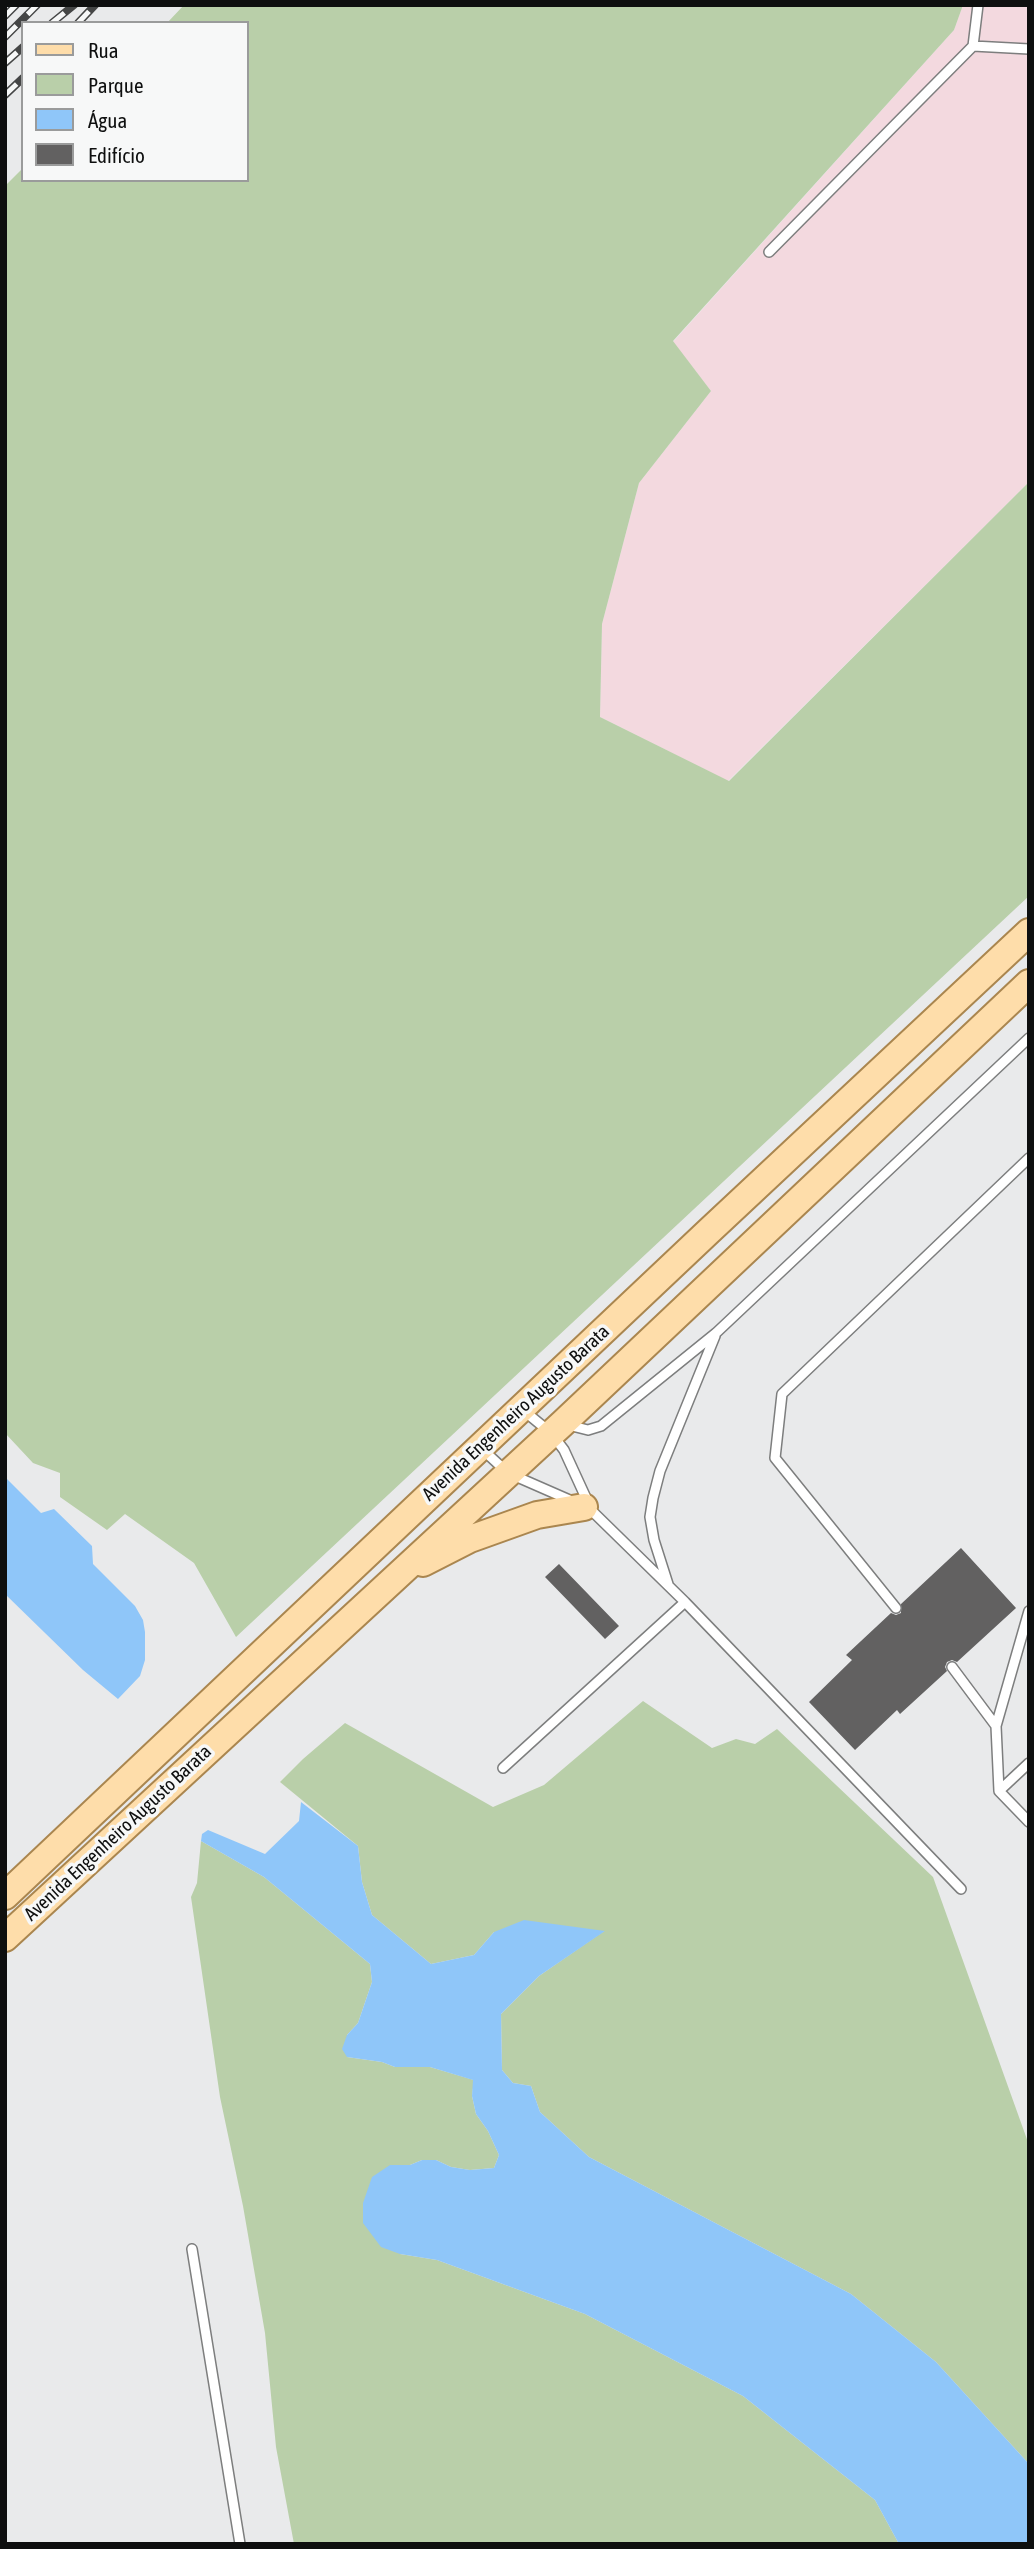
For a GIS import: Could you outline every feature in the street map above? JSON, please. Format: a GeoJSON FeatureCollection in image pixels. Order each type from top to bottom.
{"type":"FeatureCollection","features":[{"type":"Feature","properties":{"kind":"main road","name":"Avenida Engenheiro Augusto Barata"},"geometry":{"type":"LineString","coordinates":[[5,1896],[1029,932]]}},
{"type":"Feature","properties":{"kind":"main road","name":"Avenida Engenheiro Augusto Barata"},"geometry":{"type":"LineString","coordinates":[[5,1938],[508,1474],[1029,983]]}},
{"type":"Feature","properties":{"kind":"main road"},"geometry":{"type":"LineString","coordinates":[[391,1581],[470,1539],[537,1515],[588,1509]]}},
{"type":"Feature","properties":{"kind":"lane"},"geometry":{"type":"LineString","coordinates":[[769,252],[973,46],[978,5]]}},
{"type":"Feature","properties":{"kind":"lane"},"geometry":{"type":"LineString","coordinates":[[973,46],[1029,49]]}},
{"type":"Feature","properties":{"kind":"lane"},"geometry":{"type":"LineString","coordinates":[[521,1409],[557,1428],[588,1430],[601,1426],[716,1333],[1029,1038]]}},
{"type":"Feature","properties":{"kind":"lane"},"geometry":{"type":"LineString","coordinates":[[897,1608],[775,1458],[782,1394],[1029,1158]]}},
{"type":"Feature","properties":{"kind":"lane"},"geometry":{"type":"LineString","coordinates":[[669,1586],[654,1540],[650,1517],[660,1471],[716,1333]]}},
{"type":"Feature","properties":{"kind":"lane"},"geometry":{"type":"LineString","coordinates":[[557,1428],[588,1509]]}},
{"type":"Feature","properties":{"kind":"lane"},"geometry":{"type":"LineString","coordinates":[[480,1447],[508,1474],[588,1509],[685,1602],[961,1889]]}},
{"type":"Feature","properties":{"kind":"lane"},"geometry":{"type":"LineString","coordinates":[[503,1768],[685,1602]]}},
{"type":"Feature","properties":{"kind":"lane"},"geometry":{"type":"LineString","coordinates":[[1029,1611],[996,1726],[999,1791],[1029,1822]]}},
{"type":"Feature","properties":{"kind":"lane"},"geometry":{"type":"LineString","coordinates":[[952,1667],[996,1726]]}},
{"type":"Feature","properties":{"kind":"lane"},"geometry":{"type":"LineString","coordinates":[[999,1791],[1029,1763]]}},
{"type":"Feature","properties":{"kind":"lane"},"geometry":{"type":"LineString","coordinates":[[192,2249],[240,2544]]}},
{"type":"Feature","properties":{"kind":"shaded area"},"geometry":{"type":"Polygon","coordinates":[[[963,5],[1029,5],[1029,482],[728,781],[600,717],[602,624],[639,483],[711,391],[673,342],[954,30],[963,5]]]}},
{"type":"Feature","properties":{"kind":"green space"},"geometry":{"type":"Polygon","coordinates":[[[184,5],[963,5],[954,30],[673,341],[711,391],[639,483],[602,624],[600,717],[729,781],[1029,482],[1029,896],[236,1637],[194,1563],[125,1514],[107,1530],[60,1497],[60,1473],[33,1463],[5,1433],[5,186],[21,170],[21,182],[248,182],[248,21],[169,21],[184,5]]]}},
{"type":"Feature","properties":{"kind":"green space"},"geometry":{"type":"Polygon","coordinates":[[[643,1701],[712,1748],[736,1739],[755,1744],[777,1729],[933,1877],[1029,2145],[1029,2464],[936,2362],[851,2294],[589,2157],[540,2112],[531,2086],[513,2083],[502,2070],[501,2014],[539,1976],[604,1931],[494,1932],[474,1955],[431,1964],[372,1915],[362,1882],[358,1846],[280,1782],[345,1723],[493,1807],[544,1785],[643,1701]]]}},
{"type":"Feature","properties":{"kind":"green space"},"geometry":{"type":"Polygon","coordinates":[[[201,1841],[264,1877],[370,1964],[372,1982],[358,2023],[347,2035],[347,2057],[382,2062],[395,2067],[430,2067],[474,2080],[472,2096],[476,2114],[488,2131],[499,2155],[494,2168],[470,2170],[451,2167],[436,2160],[422,2160],[410,2165],[390,2165],[400,2254],[437,2260],[585,2314],[743,2396],[875,2500],[899,2544],[294,2544],[276,2447],[265,2333],[243,2206],[220,2097],[191,1897],[197,1883],[201,1841]]]}},
{"type":"Feature","properties":{"kind":"water"},"geometry":{"type":"Polygon","coordinates":[[[5,1477],[41,1513],[54,1509],[92,1546],[93,1564],[135,1606],[143,1620],[145,1660],[140,1676],[118,1699],[83,1670],[5,1594],[5,1477]]]}},
{"type":"Feature","properties":{"kind":"water"},"geometry":{"type":"Polygon","coordinates":[[[301,1802],[358,1846],[362,1882],[372,1915],[431,1964],[474,1955],[494,1932],[524,1920],[605,1931],[539,1976],[501,2014],[502,2070],[513,2083],[531,2086],[540,2112],[589,2157],[851,2294],[936,2362],[1029,2464],[1029,2544],[899,2544],[875,2500],[743,2396],[585,2314],[437,2260],[400,2254],[381,2247],[363,2223],[363,2203],[372,2177],[390,2165],[410,2165],[422,2160],[436,2160],[451,2167],[470,2170],[494,2168],[499,2155],[488,2131],[476,2114],[472,2096],[473,2080],[430,2067],[395,2067],[382,2062],[347,2057],[342,2049],[347,2035],[358,2023],[372,1982],[370,1964],[264,1877],[201,1841],[202,1834],[208,1830],[265,1854],[299,1821],[301,1802]]]}},
{"type":"Feature","properties":{"kind":"building"},"geometry":{"type":"Polygon","coordinates":[[[961,1548],[1016,1608],[957,1662],[947,1662],[947,1671],[900,1714],[897,1710],[855,1750],[809,1702],[852,1660],[846,1655],[891,1613],[901,1613],[901,1604],[961,1548]]]}},
{"type":"Feature","properties":{"kind":"building"},"geometry":{"type":"Polygon","coordinates":[[[559,1564],[619,1626],[605,1639],[545,1577],[559,1564]]]}},
{"type":"Feature","properties":{"kind":"railway"},"geometry":{"type":"LineString","coordinates":[[5,16],[16,5]]}},
{"type":"Feature","properties":{"kind":"railway"},"geometry":{"type":"LineString","coordinates":[[5,37],[37,5]]}},
{"type":"Feature","properties":{"kind":"railway"},"geometry":{"type":"LineString","coordinates":[[54,21],[74,5]]}},
{"type":"Feature","properties":{"kind":"railway"},"geometry":{"type":"LineString","coordinates":[[80,21],[95,5]]}},
{"type":"Feature","properties":{"kind":"railway"},"geometry":{"type":"LineString","coordinates":[[5,63],[21,49]]}},
{"type":"Feature","properties":{"kind":"railway"},"geometry":{"type":"LineString","coordinates":[[5,95],[21,80]]}}]}
